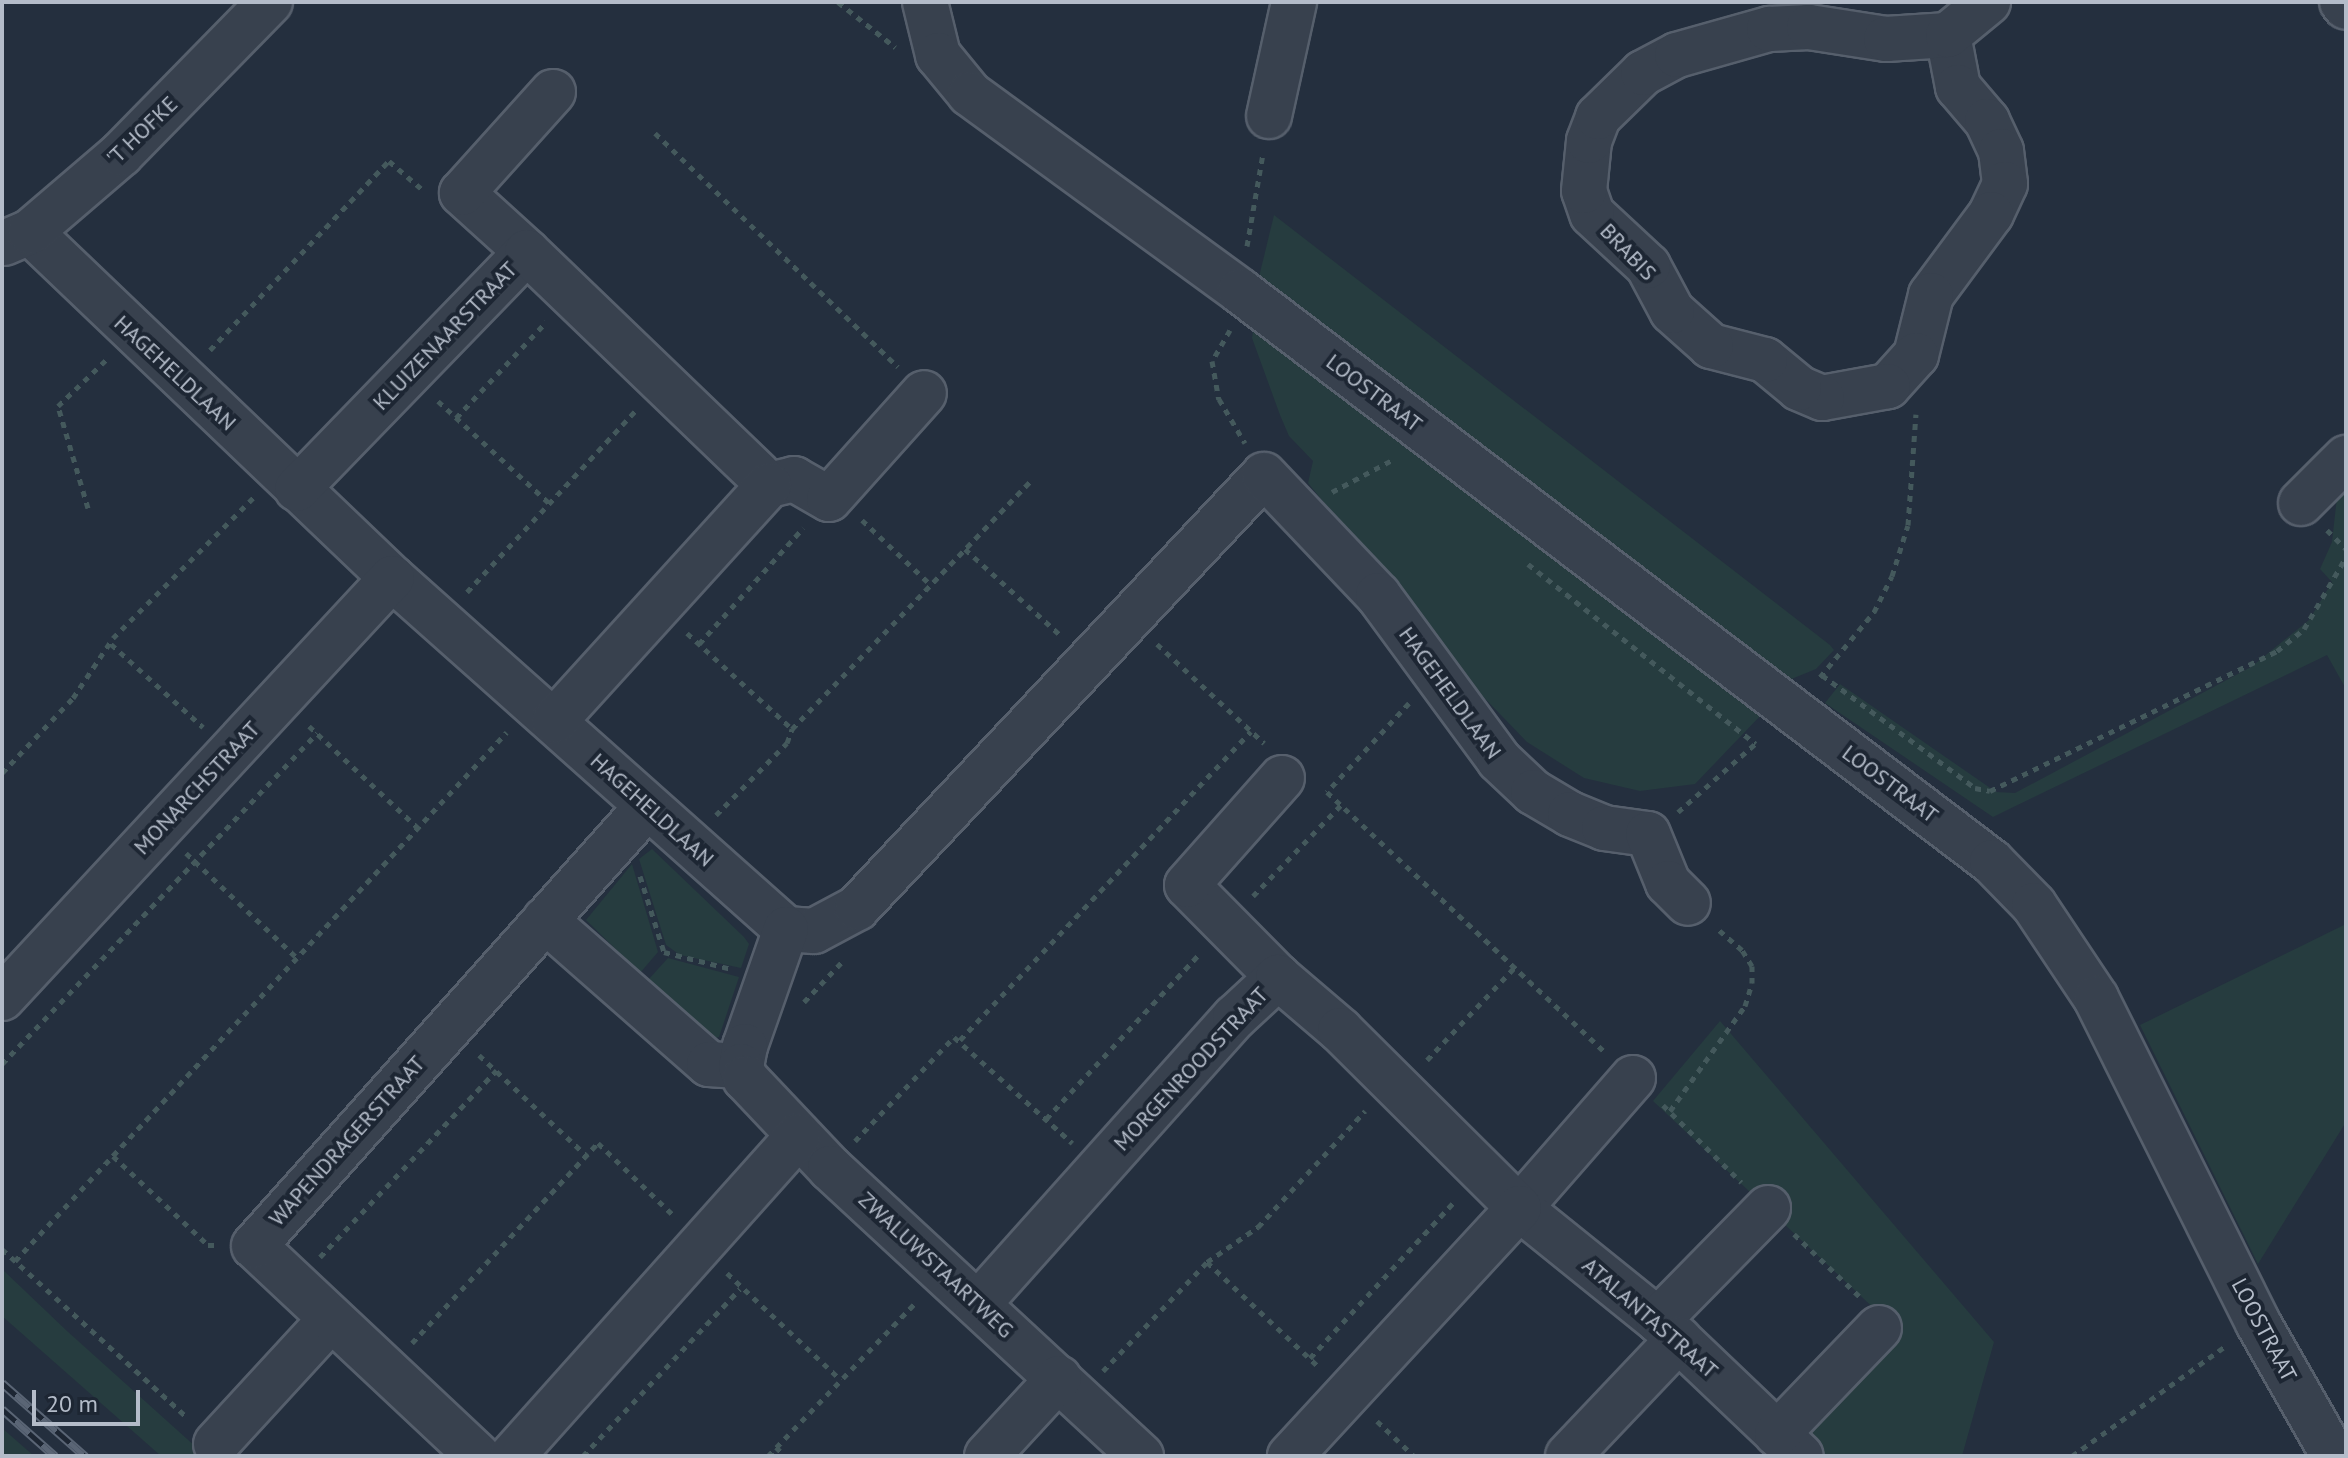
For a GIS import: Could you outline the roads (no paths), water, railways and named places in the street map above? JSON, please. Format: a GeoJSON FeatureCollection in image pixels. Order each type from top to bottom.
{"type":"FeatureCollection","features":[{"type":"Feature","properties":{"kind":"street","name":"'T HOFKE"},"geometry":{"type":"LineString","coordinates":[[16,238],[121,154],[270,2]]}},
{"type":"Feature","properties":{"kind":"street","name":"LOOSTRAAT"},"geometry":{"type":"LineString","coordinates":[[925,2],[938,55],[970,94],[1240,291],[1980,852],[2034,905],[2096,998],[2258,1323],[2334,1456]]}},
{"type":"Feature","properties":{"kind":"street"},"geometry":{"type":"LineString","coordinates":[[1269,116],[1294,2]]}},
{"type":"Feature","properties":{"kind":"street"},"geometry":{"type":"LineString","coordinates":[[1948,35],[1988,2]]}},
{"type":"Feature","properties":{"kind":"street"},"geometry":{"type":"LineString","coordinates":[[2342,2],[2346,7]]}},
{"type":"Feature","properties":{"kind":"street","name":"BRABIS"},"geometry":{"type":"LineString","coordinates":[[1809,27],[1886,39],[1948,35],[1958,87],[1992,131],[2001,151],[2005,184],[1991,214],[1931,295],[1916,355],[1888,386],[1836,399],[1799,388],[1765,360],[1711,346],[1672,311],[1648,266],[1592,214],[1584,168],[1598,117],[1643,73],[1677,55],[1769,29],[1809,27]]}},
{"type":"Feature","properties":{"kind":"street"},"geometry":{"type":"LineString","coordinates":[[527,252],[462,193],[553,92]]}},
{"type":"Feature","properties":{"kind":"street","name":"HAGEHELDLAAN"},"geometry":{"type":"LineString","coordinates":[[16,238],[132,335],[392,578],[543,713],[635,821],[690,842],[786,929],[814,931],[857,908],[1264,475],[1302,520],[1378,595],[1499,760],[1533,792],[1604,828],[1648,834],[1668,883],[1688,903]]}},
{"type":"Feature","properties":{"kind":"street","name":"KLUIZENAARSTRAAT"},"geometry":{"type":"LineString","coordinates":[[288,480],[408,374],[527,252],[769,485]]}},
{"type":"Feature","properties":{"kind":"street"},"geometry":{"type":"LineString","coordinates":[[543,713],[657,606],[769,485],[794,479],[829,499],[924,393]]}},
{"type":"Feature","properties":{"kind":"street"},"geometry":{"type":"LineString","coordinates":[[2301,503],[2346,458]]}},
{"type":"Feature","properties":{"kind":"street","name":"MONARCHSTRAAT"},"geometry":{"type":"LineString","coordinates":[[2,998],[392,578]]}},
{"type":"Feature","properties":{"kind":"street"},"geometry":{"type":"LineString","coordinates":[[1278,977],[1187,885],[1282,778]]}},
{"type":"Feature","properties":{"kind":"street","name":"WAPENDRAGERSTRAAT"},"geometry":{"type":"LineString","coordinates":[[478,1456],[254,1246],[635,821]]}},
{"type":"Feature","properties":{"kind":"street"},"geometry":{"type":"LineString","coordinates":[[545,920],[709,1064],[741,1066],[766,981],[786,929]]}},
{"type":"Feature","properties":{"kind":"street","name":"MORGENROODSTRAAT"},"geometry":{"type":"LineString","coordinates":[[978,1304],[1235,1017],[1278,977],[1519,1208]]}},
{"type":"Feature","properties":{"kind":"street","name":"ZWALUWSTAARTWEG"},"geometry":{"type":"LineString","coordinates":[[741,1066],[745,1078],[830,1168],[1141,1456]]}},
{"type":"Feature","properties":{"kind":"street"},"geometry":{"type":"LineString","coordinates":[[1290,1456],[1519,1208],[1633,1078]]}},
{"type":"Feature","properties":{"kind":"street"},"geometry":{"type":"LineString","coordinates":[[512,1456],[798,1136]]}},
{"type":"Feature","properties":{"kind":"street","name":"ATALANTASTRAAT"},"geometry":{"type":"LineString","coordinates":[[1519,1208],[1669,1329],[1789,1445],[1879,1328]]}},
{"type":"Feature","properties":{"kind":"street"},"geometry":{"type":"LineString","coordinates":[[1568,1456],[1768,1208]]}},
{"type":"Feature","properties":{"kind":"street"},"geometry":{"type":"LineString","coordinates":[[216,1444],[331,1319]]}},
{"type":"Feature","properties":{"kind":"street"},"geometry":{"type":"LineString","coordinates":[[987,1456],[1069,1387]]}},
{"type":"Feature","properties":{"kind":"railway"},"geometry":{"type":"LineString","coordinates":[[2,1383],[85,1456]]}},
{"type":"Feature","properties":{"kind":"railway"},"geometry":{"type":"LineString","coordinates":[[2,1409],[55,1456]]}}]}
